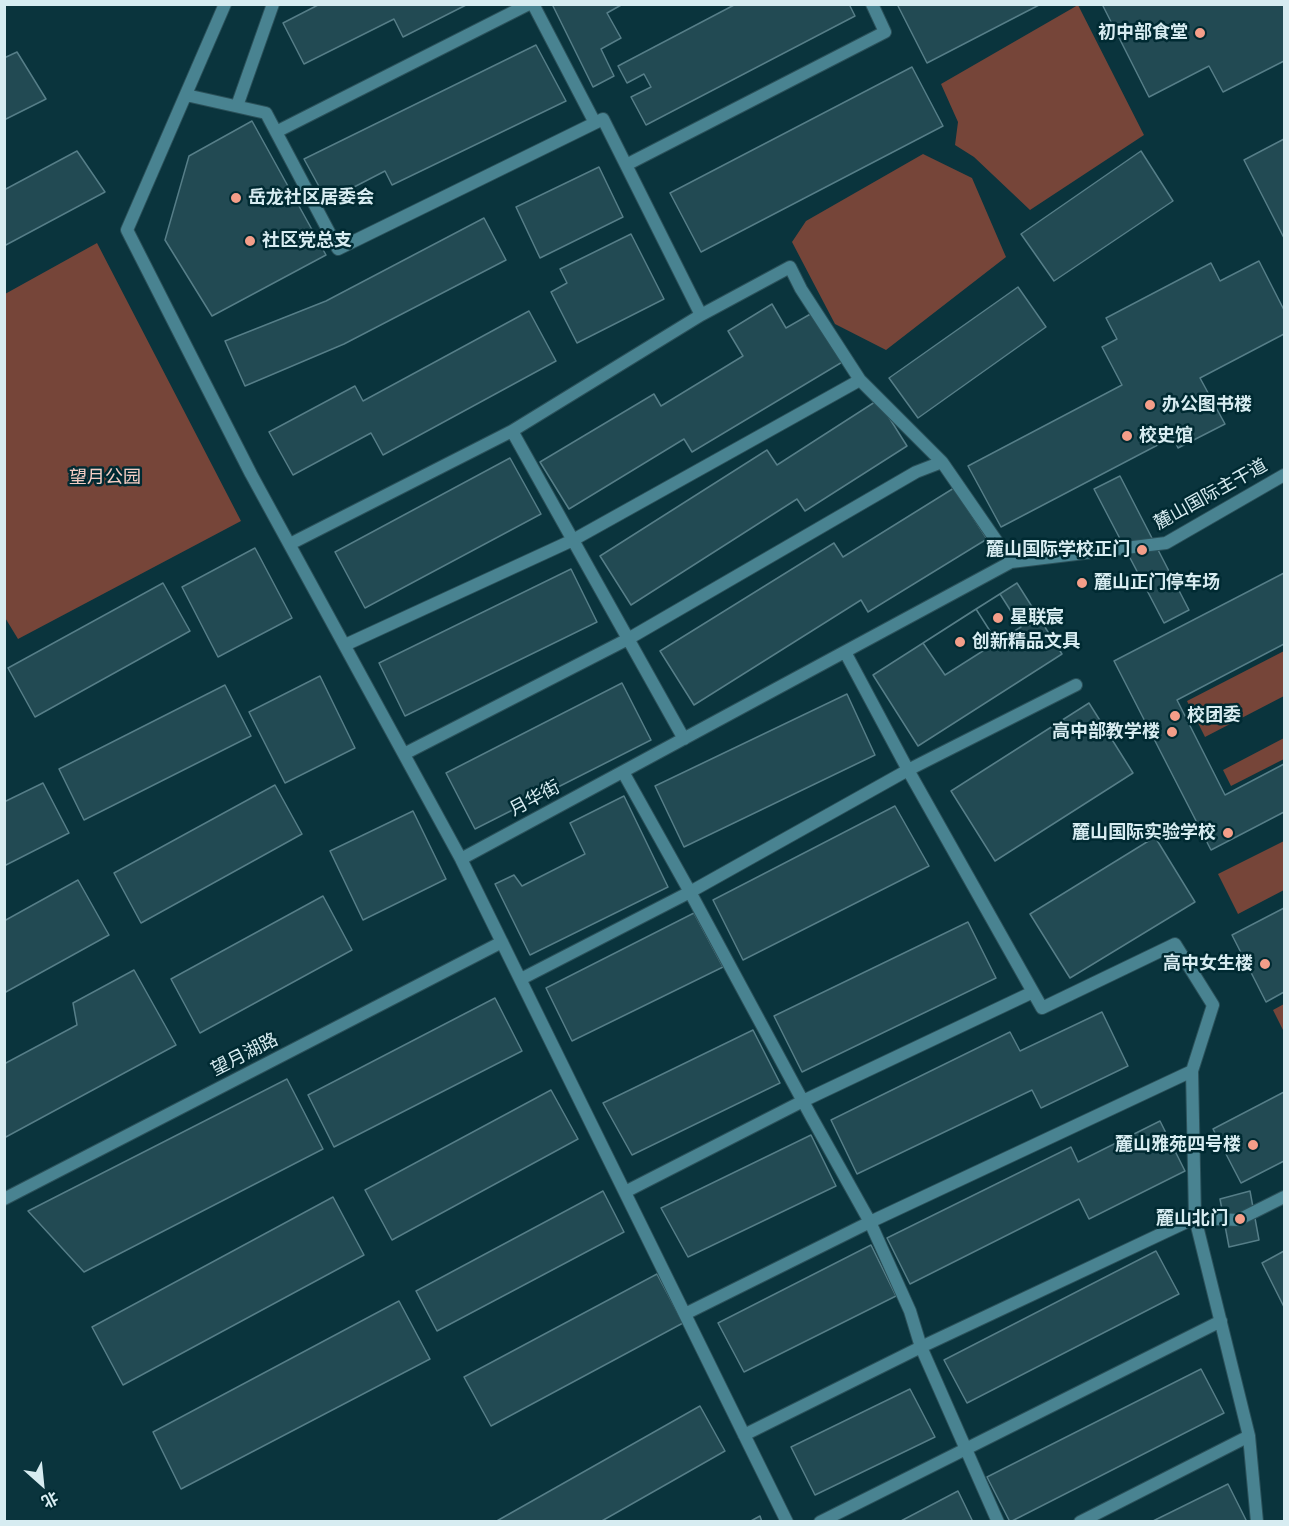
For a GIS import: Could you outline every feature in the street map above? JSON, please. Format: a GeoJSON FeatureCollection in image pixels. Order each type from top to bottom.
{"type":"FeatureCollection","features":[{"type":"Feature","properties":{"kind":"street"},"geometry":{"type":"LineString","coordinates":[[225,4],[127,230],[251,474],[461,859],[787,1521]]}},
{"type":"Feature","properties":{"kind":"street"},"geometry":{"type":"LineString","coordinates":[[237,106],[273,4]]}},
{"type":"Feature","properties":{"kind":"street"},"geometry":{"type":"LineString","coordinates":[[276,132],[531,4],[595,123]]}},
{"type":"Feature","properties":{"kind":"street"},"geometry":{"type":"LineString","coordinates":[[626,165],[885,32],[872,4]]}},
{"type":"Feature","properties":{"kind":"street"},"geometry":{"type":"LineString","coordinates":[[186,95],[266,113],[338,249],[603,119],[701,315]]}},
{"type":"Feature","properties":{"kind":"street"},"geometry":{"type":"LineString","coordinates":[[290,544],[512,431],[701,315],[790,267],[801,289],[860,380],[942,462],[1011,562]]}},
{"type":"Feature","properties":{"kind":"street"},"geometry":{"type":"LineString","coordinates":[[345,645],[573,540],[860,380]]}},
{"type":"Feature","properties":{"kind":"street"},"geometry":{"type":"LineString","coordinates":[[512,431],[684,739]]}},
{"type":"Feature","properties":{"kind":"street"},"geometry":{"type":"LineString","coordinates":[[404,754],[628,639],[916,472],[942,462]]}},
{"type":"Feature","properties":{"kind":"street","name":"麓山国际主干道"},"geometry":{"type":"LineString","coordinates":[[1011,562],[1166,543],[1284,475]]}},
{"type":"Feature","properties":{"kind":"street","name":"月华街"},"geometry":{"type":"LineString","coordinates":[[461,859],[1011,562]]}},
{"type":"Feature","properties":{"kind":"street"},"geometry":{"type":"LineString","coordinates":[[845,652],[908,770],[1042,1008],[1175,944],[1213,1005],[1192,1071],[1195,1218],[1249,1436],[1257,1521]]}},
{"type":"Feature","properties":{"kind":"street"},"geometry":{"type":"LineString","coordinates":[[521,979],[690,892],[908,770],[1076,685]]}},
{"type":"Feature","properties":{"kind":"street"},"geometry":{"type":"LineString","coordinates":[[623,772],[870,1222],[910,1311],[921,1347],[998,1521]]}},
{"type":"Feature","properties":{"kind":"street","name":"望月湖路"},"geometry":{"type":"LineString","coordinates":[[4,1199],[502,942]]}},
{"type":"Feature","properties":{"kind":"street"},"geometry":{"type":"LineString","coordinates":[[625,1192],[803,1101],[1033,992]]}},
{"type":"Feature","properties":{"kind":"street"},"geometry":{"type":"LineString","coordinates":[[685,1314],[870,1222],[1192,1071]]}},
{"type":"Feature","properties":{"kind":"street"},"geometry":{"type":"LineString","coordinates":[[744,1436],[921,1347],[1195,1218],[1238,1220],[1284,1197]]}},
{"type":"Feature","properties":{"kind":"street"},"geometry":{"type":"LineString","coordinates":[[820,1521],[1221,1322]]}},
{"type":"Feature","properties":{"kind":"street"},"geometry":{"type":"LineString","coordinates":[[1080,1521],[1249,1436]]}},
{"type":"Feature","properties":{"kind":"green space"},"geometry":{"type":"Polygon","coordinates":[[[1078,5],[1144,135],[1030,210],[974,157],[955,145],[958,122],[941,84],[1078,5]]]}},
{"type":"Feature","properties":{"kind":"green space"},"geometry":{"type":"Polygon","coordinates":[[[923,154],[972,178],[1006,257],[886,350],[835,324],[792,242],[806,221],[923,154]]]}},
{"type":"Feature","properties":{"kind":"green space","name":"望月公园"},"geometry":{"type":"Polygon","coordinates":[[[97,243],[241,521],[18,639],[4,616],[5,294],[97,243]]]}},
{"type":"Feature","properties":{"kind":"green space"},"geometry":{"type":"Polygon","coordinates":[[[1284,651],[1284,696],[1205,737],[1187,701],[1284,651]]]}},
{"type":"Feature","properties":{"kind":"green space"},"geometry":{"type":"Polygon","coordinates":[[[1284,738],[1284,759],[1231,786],[1223,770],[1284,738]]]}},
{"type":"Feature","properties":{"kind":"green space"},"geometry":{"type":"Polygon","coordinates":[[[1284,841],[1284,890],[1238,914],[1218,874],[1284,841]]]}},
{"type":"Feature","properties":{"kind":"green space"},"geometry":{"type":"Polygon","coordinates":[[[1284,1004],[1284,1032],[1273,1010],[1284,1004]]]}},
{"type":"Feature","properties":{"kind":"building"},"geometry":{"type":"Polygon","coordinates":[[[320,4],[468,4],[403,37],[394,19],[304,64],[283,23],[320,4]]]}},
{"type":"Feature","properties":{"kind":"building"},"geometry":{"type":"Polygon","coordinates":[[[552,4],[623,4],[607,13],[621,38],[601,49],[614,76],[593,87],[552,4]]]}},
{"type":"Feature","properties":{"kind":"building"},"geometry":{"type":"Polygon","coordinates":[[[736,4],[849,4],[855,16],[646,125],[631,97],[651,87],[644,74],[627,83],[618,66],[736,4]]]}},
{"type":"Feature","properties":{"kind":"building"},"geometry":{"type":"Polygon","coordinates":[[[897,4],[1041,4],[927,63],[897,4]]]}},
{"type":"Feature","properties":{"kind":"building","name":"初中部食堂"},"geometry":{"type":"Polygon","coordinates":[[[1102,4],[1284,4],[1284,61],[1223,92],[1209,66],[1149,97],[1102,4]]]}},
{"type":"Feature","properties":{"kind":"building"},"geometry":{"type":"Polygon","coordinates":[[[536,45],[566,101],[392,185],[385,171],[327,201],[304,159],[536,45]]]}},
{"type":"Feature","properties":{"kind":"building"},"geometry":{"type":"Polygon","coordinates":[[[17,52],[46,99],[4,120],[4,58],[17,52]]]}},
{"type":"Feature","properties":{"kind":"building"},"geometry":{"type":"Polygon","coordinates":[[[912,67],[943,126],[701,252],[670,193],[912,67]]]}},
{"type":"Feature","properties":{"kind":"building","name":"岳龙社区居委会"},"geometry":{"type":"Polygon","coordinates":[[[252,121],[326,255],[212,316],[165,240],[189,156],[252,121]]]}},
{"type":"Feature","properties":{"kind":"building"},"geometry":{"type":"Polygon","coordinates":[[[1284,139],[1284,238],[1244,160],[1284,139]]]}},
{"type":"Feature","properties":{"kind":"building"},"geometry":{"type":"Polygon","coordinates":[[[77,151],[105,192],[4,246],[4,190],[77,151]]]}},
{"type":"Feature","properties":{"kind":"building"},"geometry":{"type":"Polygon","coordinates":[[[1141,151],[1173,201],[1054,281],[1021,234],[1141,151]]]}},
{"type":"Feature","properties":{"kind":"building"},"geometry":{"type":"Polygon","coordinates":[[[599,167],[623,217],[540,258],[516,207],[599,167]]]}},
{"type":"Feature","properties":{"kind":"building"},"geometry":{"type":"Polygon","coordinates":[[[484,218],[506,260],[344,344],[245,386],[225,341],[326,301],[484,218]]]}},
{"type":"Feature","properties":{"kind":"building"},"geometry":{"type":"Polygon","coordinates":[[[631,234],[664,299],[577,343],[551,292],[567,283],[560,269],[631,234]]]}},
{"type":"Feature","properties":{"kind":"building","name":"办公图书楼"},"geometry":{"type":"Polygon","coordinates":[[[1259,261],[1284,310],[1284,334],[1200,378],[1225,424],[1178,448],[1173,437],[1001,527],[968,466],[1122,385],[1102,347],[1117,339],[1106,318],[1211,263],[1220,281],[1259,261]]]}},
{"type":"Feature","properties":{"kind":"building"},"geometry":{"type":"Polygon","coordinates":[[[1018,287],[1046,327],[918,418],[889,378],[1018,287]]]}},
{"type":"Feature","properties":{"kind":"building"},"geometry":{"type":"Polygon","coordinates":[[[772,304],[786,328],[814,312],[844,361],[692,452],[684,439],[569,509],[540,462],[654,394],[661,406],[743,356],[728,331],[772,304]]]}},
{"type":"Feature","properties":{"kind":"building"},"geometry":{"type":"Polygon","coordinates":[[[529,311],[556,361],[383,455],[371,433],[293,475],[269,432],[355,386],[363,401],[529,311]]]}},
{"type":"Feature","properties":{"kind":"building"},"geometry":{"type":"Polygon","coordinates":[[[878,400],[907,446],[805,511],[797,499],[631,605],[600,556],[767,450],[777,465],[878,400]]]}},
{"type":"Feature","properties":{"kind":"building"},"geometry":{"type":"Polygon","coordinates":[[[510,458],[541,514],[365,608],[335,552],[510,458]]]}},
{"type":"Feature","properties":{"kind":"building","name":"麓山国际学校正门"},"geometry":{"type":"Polygon","coordinates":[[[1120,476],[1189,610],[1164,623],[1094,489],[1120,476]]]}},
{"type":"Feature","properties":{"kind":"building"},"geometry":{"type":"Polygon","coordinates":[[[954,488],[987,539],[868,612],[861,600],[694,705],[660,651],[834,543],[843,557],[954,488]]]}},
{"type":"Feature","properties":{"kind":"building"},"geometry":{"type":"Polygon","coordinates":[[[255,548],[292,618],[218,657],[182,587],[255,548]]]}},
{"type":"Feature","properties":{"kind":"building"},"geometry":{"type":"Polygon","coordinates":[[[571,569],[597,622],[405,716],[379,663],[571,569]]]}},
{"type":"Feature","properties":{"kind":"building","name":"高中部教学楼"},"geometry":{"type":"Polygon","coordinates":[[[1284,573],[1284,644],[1177,700],[1225,795],[1284,764],[1284,812],[1211,850],[1114,661],[1284,573]]]}},
{"type":"Feature","properties":{"kind":"building"},"geometry":{"type":"Polygon","coordinates":[[[163,583],[190,631],[35,717],[8,668],[163,583]]]}},
{"type":"Feature","properties":{"kind":"building"},"geometry":{"type":"Polygon","coordinates":[[[1017,583],[1062,654],[918,746],[873,675],[1017,583]]]}},
{"type":"Feature","properties":{"kind":"building","name":"星联宸"},"geometry":{"type":"Polygon","coordinates":[[[1000,594],[1021,627],[997,642],[976,609],[1000,594]]]}},
{"type":"Feature","properties":{"kind":"building","name":"创新精品文具"},"geometry":{"type":"Polygon","coordinates":[[[976,609],[997,642],[945,675],[923,643],[976,609]]]}},
{"type":"Feature","properties":{"kind":"building"},"geometry":{"type":"Polygon","coordinates":[[[320,676],[355,748],[285,783],[249,712],[320,676]]]}},
{"type":"Feature","properties":{"kind":"building"},"geometry":{"type":"Polygon","coordinates":[[[622,683],[651,740],[475,829],[446,773],[622,683]]]}},
{"type":"Feature","properties":{"kind":"building"},"geometry":{"type":"Polygon","coordinates":[[[225,685],[251,736],[84,820],[59,769],[225,685]]]}},
{"type":"Feature","properties":{"kind":"building"},"geometry":{"type":"Polygon","coordinates":[[[847,694],[875,755],[684,847],[655,786],[847,694]]]}},
{"type":"Feature","properties":{"kind":"building"},"geometry":{"type":"Polygon","coordinates":[[[1089,703],[1133,773],[995,861],[951,791],[1089,703]]]}},
{"type":"Feature","properties":{"kind":"building"},"geometry":{"type":"Polygon","coordinates":[[[43,783],[69,833],[4,866],[4,802],[43,783]]]}},
{"type":"Feature","properties":{"kind":"building"},"geometry":{"type":"Polygon","coordinates":[[[275,785],[302,834],[141,923],[114,873],[275,785]]]}},
{"type":"Feature","properties":{"kind":"building"},"geometry":{"type":"Polygon","coordinates":[[[624,796],[668,887],[530,955],[495,884],[514,875],[522,886],[585,854],[570,823],[624,796]]]}},
{"type":"Feature","properties":{"kind":"building"},"geometry":{"type":"Polygon","coordinates":[[[895,806],[929,866],[743,960],[713,900],[895,806]]]}},
{"type":"Feature","properties":{"kind":"building"},"geometry":{"type":"Polygon","coordinates":[[[413,811],[446,879],[363,920],[330,851],[413,811]]]}},
{"type":"Feature","properties":{"kind":"building"},"geometry":{"type":"Polygon","coordinates":[[[1155,837],[1195,902],[1070,978],[1030,914],[1155,837]]]}},
{"type":"Feature","properties":{"kind":"building"},"geometry":{"type":"Polygon","coordinates":[[[78,880],[109,935],[4,993],[4,921],[78,880]]]}},
{"type":"Feature","properties":{"kind":"building"},"geometry":{"type":"Polygon","coordinates":[[[323,896],[352,950],[200,1033],[171,979],[323,896]]]}},
{"type":"Feature","properties":{"kind":"building","name":"高中女生楼"},"geometry":{"type":"Polygon","coordinates":[[[1284,908],[1284,992],[1266,1002],[1232,935],[1284,908]]]}},
{"type":"Feature","properties":{"kind":"building"},"geometry":{"type":"Polygon","coordinates":[[[694,913],[723,967],[572,1041],[546,988],[694,913]]]}},
{"type":"Feature","properties":{"kind":"building"},"geometry":{"type":"Polygon","coordinates":[[[968,922],[996,978],[802,1072],[774,1016],[968,922]]]}},
{"type":"Feature","properties":{"kind":"building"},"geometry":{"type":"Polygon","coordinates":[[[134,970],[176,1045],[4,1138],[4,1064],[77,1025],[73,1003],[134,970]]]}},
{"type":"Feature","properties":{"kind":"building"},"geometry":{"type":"Polygon","coordinates":[[[495,998],[522,1051],[334,1147],[308,1095],[495,998]]]}},
{"type":"Feature","properties":{"kind":"building"},"geometry":{"type":"Polygon","coordinates":[[[1102,1012],[1128,1066],[1041,1108],[1032,1090],[857,1174],[831,1120],[1010,1032],[1020,1051],[1102,1012]]]}},
{"type":"Feature","properties":{"kind":"building"},"geometry":{"type":"Polygon","coordinates":[[[753,1030],[780,1083],[632,1155],[603,1103],[753,1030]]]}},
{"type":"Feature","properties":{"kind":"building"},"geometry":{"type":"Polygon","coordinates":[[[287,1079],[323,1149],[84,1272],[28,1211],[287,1079]]]}},
{"type":"Feature","properties":{"kind":"building"},"geometry":{"type":"Polygon","coordinates":[[[551,1090],[578,1139],[392,1240],[365,1190],[551,1090]]]}},
{"type":"Feature","properties":{"kind":"building","name":"麓山雅苑四号楼"},"geometry":{"type":"Polygon","coordinates":[[[1284,1092],[1284,1161],[1241,1183],[1213,1129],[1284,1092]]]}},
{"type":"Feature","properties":{"kind":"building"},"geometry":{"type":"Polygon","coordinates":[[[1160,1121],[1185,1171],[1089,1219],[1079,1199],[910,1284],[887,1238],[1071,1147],[1078,1162],[1160,1121]]]}},
{"type":"Feature","properties":{"kind":"building"},"geometry":{"type":"Polygon","coordinates":[[[811,1135],[836,1186],[688,1257],[661,1208],[811,1135]]]}},
{"type":"Feature","properties":{"kind":"building"},"geometry":{"type":"Polygon","coordinates":[[[603,1191],[624,1232],[437,1331],[416,1291],[603,1191]]]}},
{"type":"Feature","properties":{"kind":"building","name":"麓山北门"},"geometry":{"type":"Polygon","coordinates":[[[1250,1191],[1259,1240],[1229,1247],[1220,1199],[1250,1191]]]}},
{"type":"Feature","properties":{"kind":"building"},"geometry":{"type":"Polygon","coordinates":[[[333,1197],[364,1255],[123,1385],[92,1327],[333,1197]]]}},
{"type":"Feature","properties":{"kind":"building"},"geometry":{"type":"Polygon","coordinates":[[[871,1245],[896,1296],[744,1372],[718,1323],[871,1245]]]}},
{"type":"Feature","properties":{"kind":"building"},"geometry":{"type":"Polygon","coordinates":[[[1156,1251],[1179,1294],[967,1403],[944,1360],[1156,1251]]]}},
{"type":"Feature","properties":{"kind":"building"},"geometry":{"type":"Polygon","coordinates":[[[1284,1251],[1284,1307],[1262,1263],[1284,1251]]]}},
{"type":"Feature","properties":{"kind":"building"},"geometry":{"type":"Polygon","coordinates":[[[657,1274],[683,1323],[491,1426],[464,1377],[657,1274]]]}},
{"type":"Feature","properties":{"kind":"building"},"geometry":{"type":"Polygon","coordinates":[[[399,1301],[430,1359],[181,1489],[153,1432],[399,1301]]]}},
{"type":"Feature","properties":{"kind":"building"},"geometry":{"type":"Polygon","coordinates":[[[1201,1369],[1224,1413],[1010,1522],[987,1477],[1201,1369]]]}},
{"type":"Feature","properties":{"kind":"building"},"geometry":{"type":"Polygon","coordinates":[[[910,1389],[935,1437],[815,1495],[791,1447],[910,1389]]]}},
{"type":"Feature","properties":{"kind":"building"},"geometry":{"type":"Polygon","coordinates":[[[700,1406],[725,1451],[600,1522],[495,1522],[700,1406]]]}},
{"type":"Feature","properties":{"kind":"building"},"geometry":{"type":"Polygon","coordinates":[[[1228,1484],[1247,1522],[1151,1522],[1228,1484]]]}},
{"type":"Feature","properties":{"kind":"building"},"geometry":{"type":"Polygon","coordinates":[[[958,1491],[973,1522],[899,1522],[958,1491]]]}},
{"type":"Feature","properties":{"kind":"building"},"geometry":{"type":"Polygon","coordinates":[[[760,1516],[762,1522],[749,1522],[760,1516]]]}},
{"type":"Feature","properties":{"kind":"place","name":"初中部食堂"},"geometry":{"type":"Point","coordinates":[1200,33]}},
{"type":"Feature","properties":{"kind":"place","name":"岳龙社区居委会"},"geometry":{"type":"Point","coordinates":[236,198]}},
{"type":"Feature","properties":{"kind":"place","name":"社区党总支"},"geometry":{"type":"Point","coordinates":[250,241]}},
{"type":"Feature","properties":{"kind":"place","name":"办公图书楼"},"geometry":{"type":"Point","coordinates":[1150,405]}},
{"type":"Feature","properties":{"kind":"place","name":"校史馆"},"geometry":{"type":"Point","coordinates":[1127,436]}},
{"type":"Feature","properties":{"kind":"place","name":"麓山国际学校正门"},"geometry":{"type":"Point","coordinates":[1142,550]}},
{"type":"Feature","properties":{"kind":"place","name":"麓山正门停车场"},"geometry":{"type":"Point","coordinates":[1082,583]}},
{"type":"Feature","properties":{"kind":"place","name":"星联宸"},"geometry":{"type":"Point","coordinates":[998,618]}},
{"type":"Feature","properties":{"kind":"place","name":"创新精品文具"},"geometry":{"type":"Point","coordinates":[960,642]}},
{"type":"Feature","properties":{"kind":"place","name":"校团委"},"geometry":{"type":"Point","coordinates":[1175,716]}},
{"type":"Feature","properties":{"kind":"place","name":"高中部教学楼"},"geometry":{"type":"Point","coordinates":[1172,732]}},
{"type":"Feature","properties":{"kind":"place","name":"麓山国际实验学校"},"geometry":{"type":"Point","coordinates":[1228,833]}},
{"type":"Feature","properties":{"kind":"place","name":"高中女生楼"},"geometry":{"type":"Point","coordinates":[1265,964]}},
{"type":"Feature","properties":{"kind":"place","name":"麓山雅苑四号楼"},"geometry":{"type":"Point","coordinates":[1253,1145]}},
{"type":"Feature","properties":{"kind":"place","name":"麓山北门"},"geometry":{"type":"Point","coordinates":[1240,1219]}}]}
